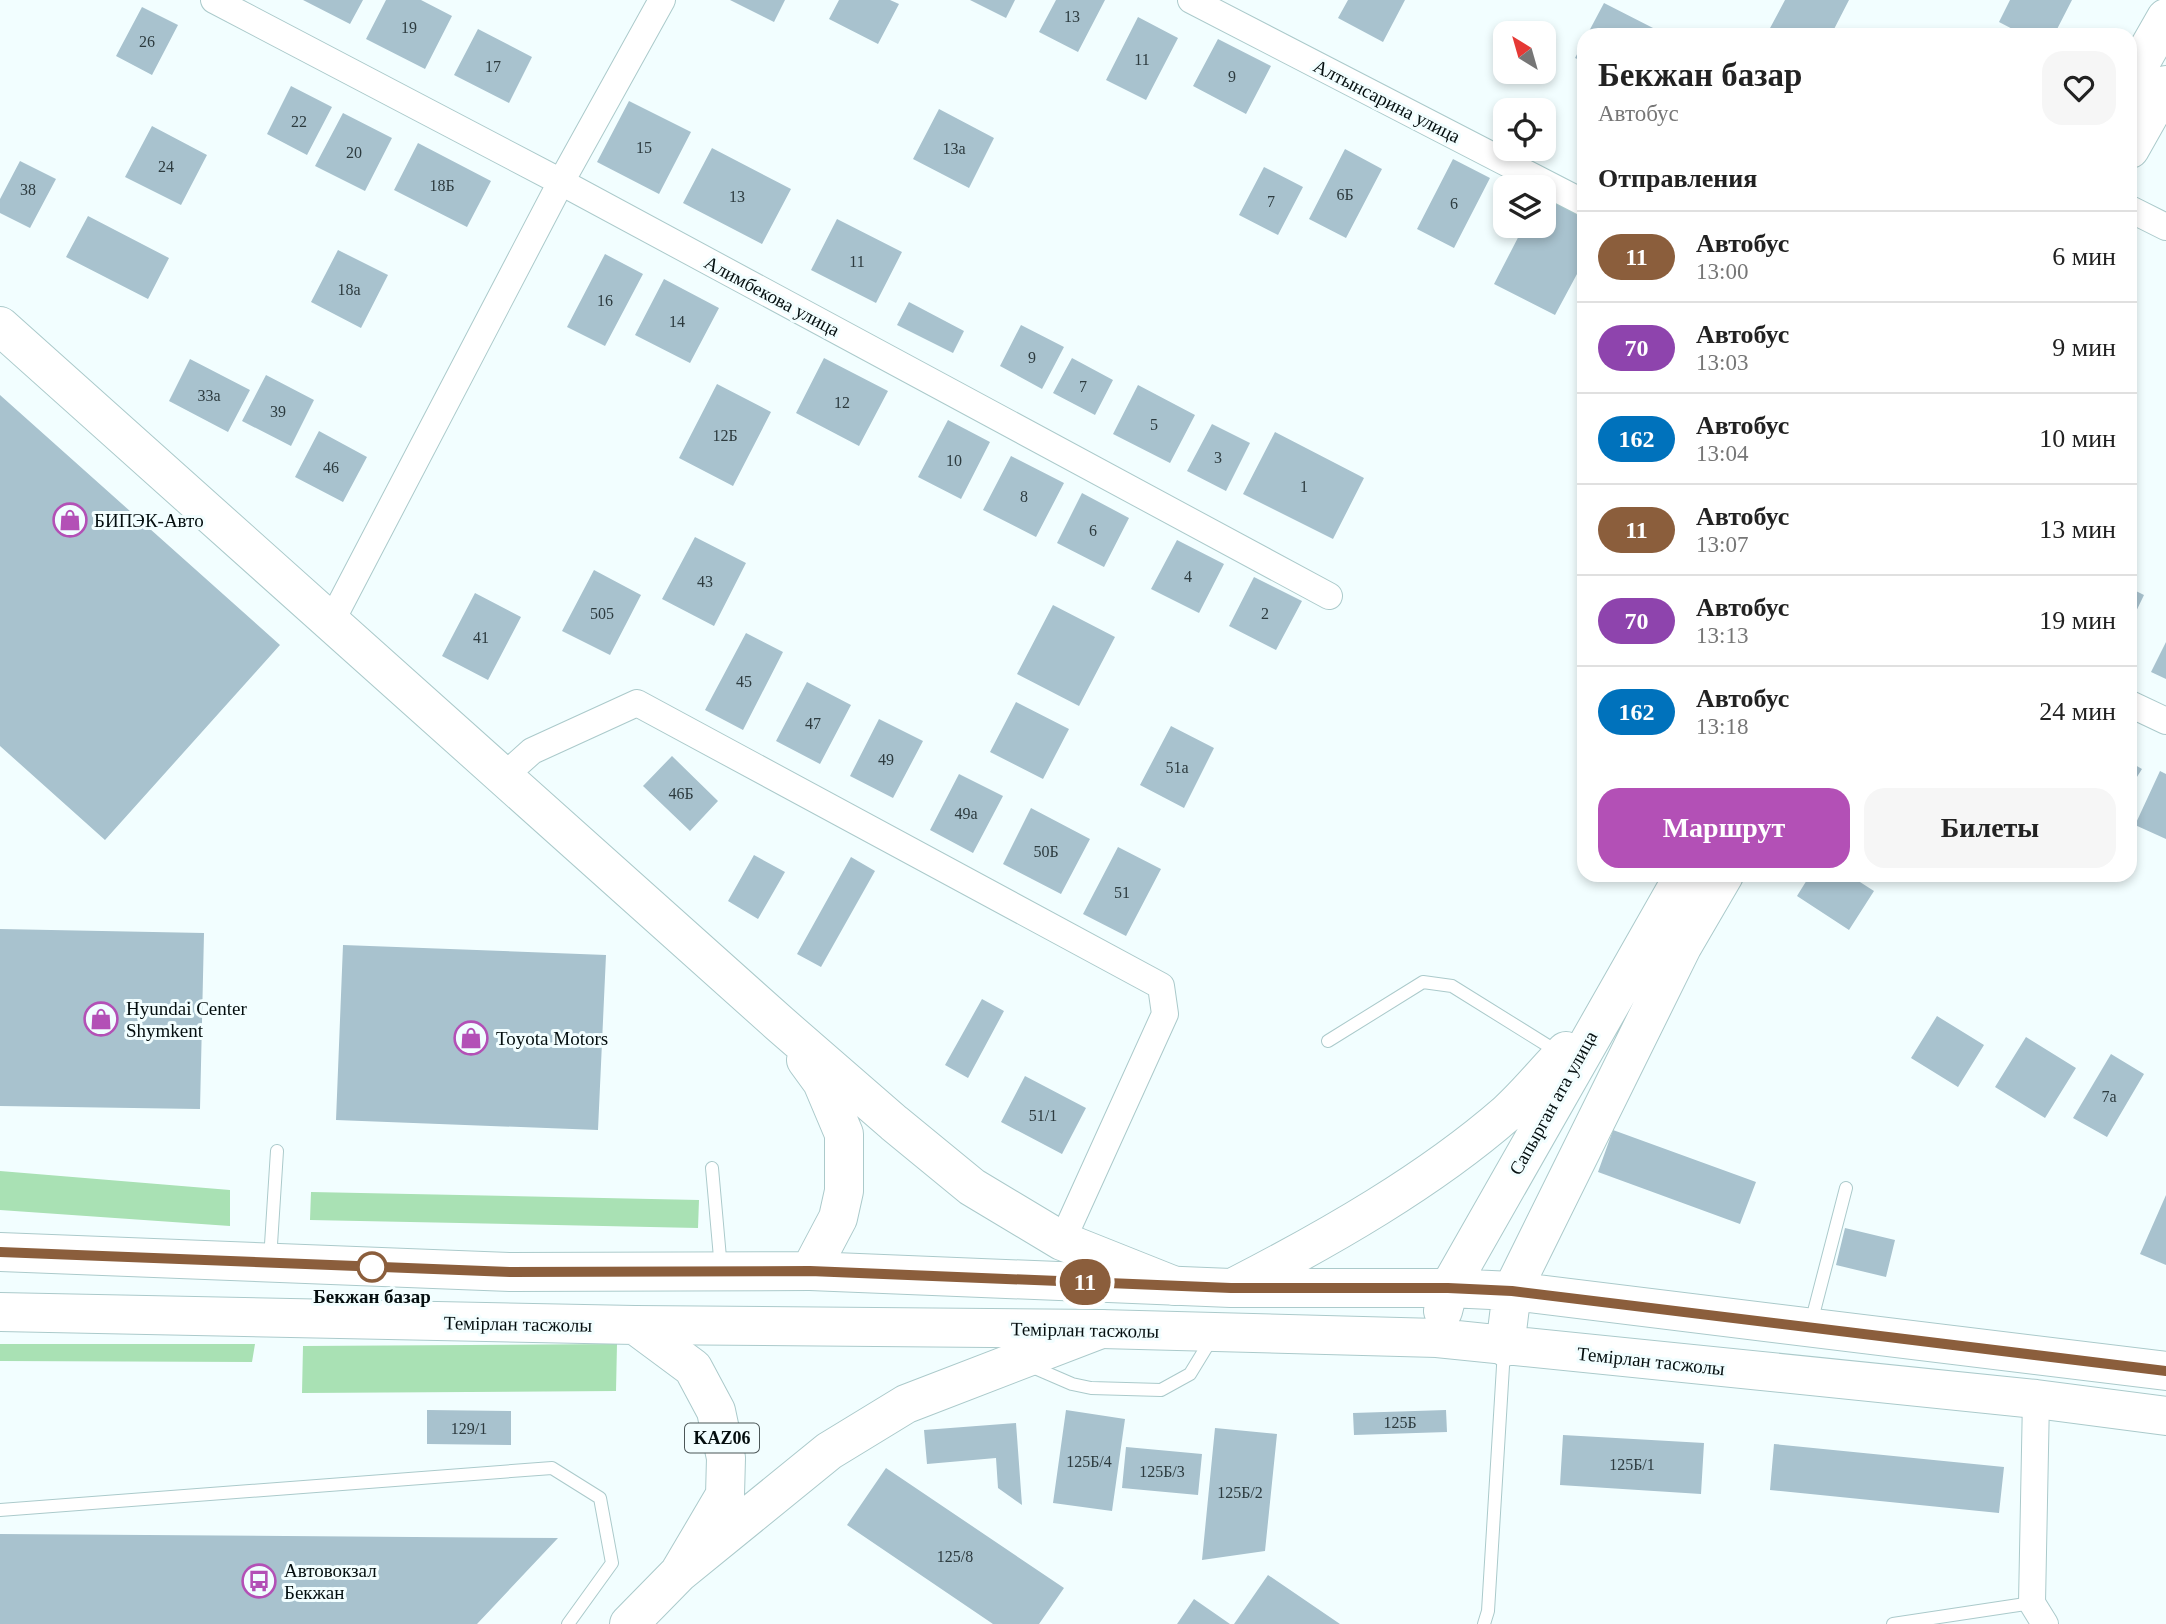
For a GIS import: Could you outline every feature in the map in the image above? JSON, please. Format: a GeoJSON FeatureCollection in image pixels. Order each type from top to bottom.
{"type":"FeatureCollection","features":[{"type":"Feature","properties":{"kind":"main road"},"geometry":{"type":"LineString","coordinates":[[2137,69],[2166,18]]}},
{"type":"Feature","properties":{"kind":"main road"},"geometry":{"type":"LineString","coordinates":[[2137,137],[2166,85]]}},
{"type":"Feature","properties":{"kind":"main road"},"geometry":{"type":"LineString","coordinates":[[0,326],[780,1024],[971,1187],[1062,1241],[1175,1286]]}},
{"type":"Feature","properties":{"kind":"main road","name":"Сапырган ата улица"},"geometry":{"type":"LineString","coordinates":[[1437,1338],[1448,1288],[1680,882]]}},
{"type":"Feature","properties":{"kind":"main road"},"geometry":{"type":"LineString","coordinates":[[1505,1347],[1512,1291],[1682,947],[1720,882]]}},
{"type":"Feature","properties":{"kind":"main road"},"geometry":{"type":"LineString","coordinates":[[1231,1288],[1305,1250],[1430,1171],[1507,1112],[1606,1009]]}},
{"type":"Feature","properties":{"kind":"main road"},"geometry":{"type":"LineString","coordinates":[[780,1024],[822,1082],[844,1134],[845,1191],[838,1218],[810,1271]]}},
{"type":"Feature","properties":{"kind":"main road"},"geometry":{"type":"LineString","coordinates":[[0,1252],[510,1272],[810,1271],[1231,1288],[1448,1288],[1512,1291],[2166,1371]]}},
{"type":"Feature","properties":{"kind":"main road","name":"Темірлан тасжолы"},"geometry":{"type":"LineString","coordinates":[[0,1312],[635,1325],[1101,1329],[1437,1338],[2036,1399],[2166,1416]]}},
{"type":"Feature","properties":{"kind":"main road","name":"KАZ06"},"geometry":{"type":"LineString","coordinates":[[629,1624],[679,1573],[725,1495],[726,1458],[716,1411],[693,1368],[635,1325]]}},
{"type":"Feature","properties":{"kind":"main road"},"geometry":{"type":"LineString","coordinates":[[679,1573],[840,1444],[906,1404],[1101,1329]]}},
{"type":"Feature","properties":{"kind":"street","name":"Алимбекова улица"},"geometry":{"type":"LineString","coordinates":[[214,0],[561,182],[1329,596]]}},
{"type":"Feature","properties":{"kind":"street"},"geometry":{"type":"LineString","coordinates":[[331,622],[561,182],[662,0]]}},
{"type":"Feature","properties":{"kind":"street","name":"Алтынсарина улица"},"geometry":{"type":"LineString","coordinates":[[1191,0],[1577,199]]}},
{"type":"Feature","properties":{"kind":"street"},"geometry":{"type":"LineString","coordinates":[[2137,212],[2166,227]]}},
{"type":"Feature","properties":{"kind":"street"},"geometry":{"type":"LineString","coordinates":[[504,776],[532,751],[637,703],[1161,986],[1165,1014],[1062,1241]]}},
{"type":"Feature","properties":{"kind":"street"},"geometry":{"type":"LineString","coordinates":[[2137,707],[2166,721]]}},
{"type":"Feature","properties":{"kind":"street"},"geometry":{"type":"LineString","coordinates":[[2036,1399],[2038,1613]]}},
{"type":"Feature","properties":{"kind":"lane"},"geometry":{"type":"LineString","coordinates":[[1328,1041],[1423,982],[1452,986],[1562,1055]]}},
{"type":"Feature","properties":{"kind":"lane"},"geometry":{"type":"LineString","coordinates":[[270,1264],[276,1151]]}},
{"type":"Feature","properties":{"kind":"lane"},"geometry":{"type":"LineString","coordinates":[[712,1168],[721,1271]]}},
{"type":"Feature","properties":{"kind":"lane"},"geometry":{"type":"LineString","coordinates":[[1810,1328],[1846,1188]]}},
{"type":"Feature","properties":{"kind":"lane"},"geometry":{"type":"LineString","coordinates":[[1018,1361],[1072,1384],[1091,1388],[1161,1390],[1190,1374],[1216,1332]]}},
{"type":"Feature","properties":{"kind":"lane"},"geometry":{"type":"LineString","coordinates":[[1484,1624],[1488,1611],[1505,1347]]}},
{"type":"Feature","properties":{"kind":"lane"},"geometry":{"type":"LineString","coordinates":[[0,1510],[552,1468],[600,1498],[612,1563],[568,1624]]}},
{"type":"Feature","properties":{"kind":"lane"},"geometry":{"type":"LineString","coordinates":[[1893,1624],[2038,1613]]}},
{"type":"Feature","properties":{"kind":"green space"},"geometry":{"type":"Polygon","coordinates":[[[0,1171],[230,1190],[230,1226],[0,1210],[0,1171]]]}},
{"type":"Feature","properties":{"kind":"green space"},"geometry":{"type":"Polygon","coordinates":[[[311,1192],[699,1200],[698,1228],[310,1220],[311,1192]]]}},
{"type":"Feature","properties":{"kind":"green space"},"geometry":{"type":"Polygon","coordinates":[[[0,1344],[255,1344],[252,1362],[0,1361],[0,1344]]]}},
{"type":"Feature","properties":{"kind":"green space"},"geometry":{"type":"Polygon","coordinates":[[[617,1344],[616,1391],[302,1393],[303,1346],[617,1344]]]}},
{"type":"Feature","properties":{"kind":"building"},"geometry":{"type":"Polygon","coordinates":[[[303,0],[363,0],[350,24],[303,0]]]}},
{"type":"Feature","properties":{"kind":"building"},"geometry":{"type":"Polygon","coordinates":[[[386,0],[421,0],[452,16],[425,69],[366,39],[386,0]]]}},
{"type":"Feature","properties":{"kind":"building"},"geometry":{"type":"Polygon","coordinates":[[[730,0],[785,0],[774,22],[730,0]]]}},
{"type":"Feature","properties":{"kind":"building"},"geometry":{"type":"Polygon","coordinates":[[[839,0],[890,0],[899,4],[878,44],[829,19],[839,0]]]}},
{"type":"Feature","properties":{"kind":"building"},"geometry":{"type":"Polygon","coordinates":[[[970,0],[1015,0],[1006,18],[970,0]]]}},
{"type":"Feature","properties":{"kind":"building"},"geometry":{"type":"Polygon","coordinates":[[[1056,0],[1105,0],[1078,52],[1039,32],[1056,0]]]}},
{"type":"Feature","properties":{"kind":"building"},"geometry":{"type":"Polygon","coordinates":[[[1348,0],[1405,0],[1383,42],[1338,18],[1348,0]]]}},
{"type":"Feature","properties":{"kind":"building"},"geometry":{"type":"Polygon","coordinates":[[[1785,0],[1849,0],[1835,28],[1770,28],[1785,0]]]}},
{"type":"Feature","properties":{"kind":"building"},"geometry":{"type":"Polygon","coordinates":[[[2010,0],[2072,0],[2058,28],[2011,28],[1999,22],[2010,0]]]}},
{"type":"Feature","properties":{"kind":"building"},"geometry":{"type":"Polygon","coordinates":[[[1604,3],[1653,28],[1591,28],[1604,3]]]}},
{"type":"Feature","properties":{"kind":"building"},"geometry":{"type":"Polygon","coordinates":[[[142,7],[178,25],[152,75],[116,56],[142,7]]]}},
{"type":"Feature","properties":{"kind":"building"},"geometry":{"type":"Polygon","coordinates":[[[1138,17],[1178,38],[1146,100],[1106,80],[1138,17]]]}},
{"type":"Feature","properties":{"kind":"building"},"geometry":{"type":"Polygon","coordinates":[[[478,29],[532,57],[509,103],[454,75],[478,29]]]}},
{"type":"Feature","properties":{"kind":"building"},"geometry":{"type":"Polygon","coordinates":[[[1218,39],[1271,66],[1246,114],[1193,86],[1218,39]]]}},
{"type":"Feature","properties":{"kind":"building"},"geometry":{"type":"Polygon","coordinates":[[[291,86],[332,107],[307,155],[267,134],[291,86]]]}},
{"type":"Feature","properties":{"kind":"building"},"geometry":{"type":"Polygon","coordinates":[[[629,101],[691,132],[659,194],[597,162],[629,101]]]}},
{"type":"Feature","properties":{"kind":"building"},"geometry":{"type":"Polygon","coordinates":[[[939,109],[994,138],[969,188],[913,159],[939,109]]]}},
{"type":"Feature","properties":{"kind":"building"},"geometry":{"type":"Polygon","coordinates":[[[343,113],[392,138],[365,191],[315,166],[343,113]]]}},
{"type":"Feature","properties":{"kind":"building"},"geometry":{"type":"Polygon","coordinates":[[[152,126],[207,155],[181,205],[125,177],[152,126]]]}},
{"type":"Feature","properties":{"kind":"building"},"geometry":{"type":"Polygon","coordinates":[[[418,143],[491,181],[467,227],[394,190],[418,143]]]}},
{"type":"Feature","properties":{"kind":"building"},"geometry":{"type":"Polygon","coordinates":[[[712,148],[791,189],[762,244],[683,203],[712,148]]]}},
{"type":"Feature","properties":{"kind":"building"},"geometry":{"type":"Polygon","coordinates":[[[1345,149],[1382,169],[1346,238],[1309,219],[1345,149]]]}},
{"type":"Feature","properties":{"kind":"building"},"geometry":{"type":"Polygon","coordinates":[[[1453,159],[1490,178],[1454,248],[1417,229],[1453,159]]]}},
{"type":"Feature","properties":{"kind":"building"},"geometry":{"type":"Polygon","coordinates":[[[20,161],[56,179],[30,228],[0,213],[0,199],[20,161]]]}},
{"type":"Feature","properties":{"kind":"building"},"geometry":{"type":"Polygon","coordinates":[[[1264,167],[1303,187],[1278,235],[1239,215],[1264,167]]]}},
{"type":"Feature","properties":{"kind":"building"},"geometry":{"type":"Polygon","coordinates":[[[1556,197],[1577,208],[1577,274],[1555,315],[1494,284],[1518,238],[1556,238],[1556,197]]]}},
{"type":"Feature","properties":{"kind":"building"},"geometry":{"type":"Polygon","coordinates":[[[88,216],[169,258],[148,299],[66,257],[88,216]]]}},
{"type":"Feature","properties":{"kind":"building"},"geometry":{"type":"Polygon","coordinates":[[[837,219],[902,252],[876,303],[811,270],[837,219]]]}},
{"type":"Feature","properties":{"kind":"building"},"geometry":{"type":"Polygon","coordinates":[[[338,250],[388,275],[361,328],[311,302],[338,250]]]}},
{"type":"Feature","properties":{"kind":"building"},"geometry":{"type":"Polygon","coordinates":[[[605,254],[643,274],[605,346],[567,327],[605,254]]]}},
{"type":"Feature","properties":{"kind":"building"},"geometry":{"type":"Polygon","coordinates":[[[664,279],[719,308],[690,363],[635,335],[664,279]]]}},
{"type":"Feature","properties":{"kind":"building"},"geometry":{"type":"Polygon","coordinates":[[[909,302],[964,331],[953,353],[897,325],[909,302]]]}},
{"type":"Feature","properties":{"kind":"building"},"geometry":{"type":"Polygon","coordinates":[[[1021,325],[1064,347],[1042,389],[1000,366],[1021,325]]]}},
{"type":"Feature","properties":{"kind":"building"},"geometry":{"type":"Polygon","coordinates":[[[824,358],[888,391],[859,446],[796,413],[824,358]]]}},
{"type":"Feature","properties":{"kind":"building"},"geometry":{"type":"Polygon","coordinates":[[[1072,358],[1113,380],[1095,415],[1053,393],[1072,358]]]}},
{"type":"Feature","properties":{"kind":"building"},"geometry":{"type":"Polygon","coordinates":[[[190,359],[250,390],[228,432],[169,401],[190,359]]]}},
{"type":"Feature","properties":{"kind":"building"},"geometry":{"type":"Polygon","coordinates":[[[266,375],[314,400],[291,446],[242,421],[266,375]]]}},
{"type":"Feature","properties":{"kind":"building"},"geometry":{"type":"Polygon","coordinates":[[[717,384],[771,412],[733,486],[679,458],[717,384]]]}},
{"type":"Feature","properties":{"kind":"building"},"geometry":{"type":"Polygon","coordinates":[[[1138,385],[1195,415],[1170,463],[1113,434],[1138,385]]]}},
{"type":"Feature","properties":{"kind":"building","name":"БИПЭК-Авто"},"geometry":{"type":"Polygon","coordinates":[[[0,395],[280,645],[105,840],[0,746],[0,395]]]}},
{"type":"Feature","properties":{"kind":"building"},"geometry":{"type":"Polygon","coordinates":[[[948,420],[990,442],[961,499],[918,477],[948,420]]]}},
{"type":"Feature","properties":{"kind":"building"},"geometry":{"type":"Polygon","coordinates":[[[1212,424],[1250,443],[1226,491],[1187,471],[1212,424]]]}},
{"type":"Feature","properties":{"kind":"building"},"geometry":{"type":"Polygon","coordinates":[[[319,431],[367,457],[343,502],[295,477],[319,431]]]}},
{"type":"Feature","properties":{"kind":"building"},"geometry":{"type":"Polygon","coordinates":[[[1275,432],[1364,478],[1333,539],[1243,494],[1275,432]]]}},
{"type":"Feature","properties":{"kind":"building"},"geometry":{"type":"Polygon","coordinates":[[[1011,456],[1064,483],[1036,537],[983,510],[1011,456]]]}},
{"type":"Feature","properties":{"kind":"building"},"geometry":{"type":"Polygon","coordinates":[[[1082,493],[1129,518],[1104,567],[1057,543],[1082,493]]]}},
{"type":"Feature","properties":{"kind":"building"},"geometry":{"type":"Polygon","coordinates":[[[695,537],[746,563],[714,626],[662,599],[695,537]]]}},
{"type":"Feature","properties":{"kind":"building"},"geometry":{"type":"Polygon","coordinates":[[[1177,540],[1224,564],[1199,613],[1151,589],[1177,540]]]}},
{"type":"Feature","properties":{"kind":"building"},"geometry":{"type":"Polygon","coordinates":[[[594,570],[641,595],[610,655],[562,631],[594,570]]]}},
{"type":"Feature","properties":{"kind":"building"},"geometry":{"type":"Polygon","coordinates":[[[1254,577],[1302,601],[1276,650],[1229,626],[1254,577]]]}},
{"type":"Feature","properties":{"kind":"building"},"geometry":{"type":"Polygon","coordinates":[[[2137,592],[2144,595],[2137,610],[2137,592]]]}},
{"type":"Feature","properties":{"kind":"building"},"geometry":{"type":"Polygon","coordinates":[[[475,593],[521,617],[488,680],[442,656],[475,593]]]}},
{"type":"Feature","properties":{"kind":"building"},"geometry":{"type":"Polygon","coordinates":[[[1053,605],[1115,637],[1079,706],[1017,674],[1053,605]]]}},
{"type":"Feature","properties":{"kind":"building"},"geometry":{"type":"Polygon","coordinates":[[[746,633],[783,652],[743,730],[705,710],[746,633]]]}},
{"type":"Feature","properties":{"kind":"building"},"geometry":{"type":"Polygon","coordinates":[[[2166,642],[2166,679],[2151,672],[2166,642]]]}},
{"type":"Feature","properties":{"kind":"building"},"geometry":{"type":"Polygon","coordinates":[[[807,682],[851,705],[820,764],[776,741],[807,682]]]}},
{"type":"Feature","properties":{"kind":"building"},"geometry":{"type":"Polygon","coordinates":[[[1016,702],[1069,729],[1043,779],[990,752],[1016,702]]]}},
{"type":"Feature","properties":{"kind":"building"},"geometry":{"type":"Polygon","coordinates":[[[879,719],[923,741],[893,798],[850,776],[879,719]]]}},
{"type":"Feature","properties":{"kind":"building"},"geometry":{"type":"Polygon","coordinates":[[[1171,726],[1214,748],[1184,808],[1140,785],[1171,726]]]}},
{"type":"Feature","properties":{"kind":"building"},"geometry":{"type":"Polygon","coordinates":[[[672,756],[718,801],[690,831],[643,786],[672,756]]]}},
{"type":"Feature","properties":{"kind":"building"},"geometry":{"type":"Polygon","coordinates":[[[2160,771],[2166,774],[2166,839],[2137,826],[2160,771]]]}},
{"type":"Feature","properties":{"kind":"building"},"geometry":{"type":"Polygon","coordinates":[[[959,774],[1003,796],[973,853],[930,830],[959,774]]]}},
{"type":"Feature","properties":{"kind":"building"},"geometry":{"type":"Polygon","coordinates":[[[1031,808],[1090,839],[1061,894],[1003,864],[1031,808]]]}},
{"type":"Feature","properties":{"kind":"building"},"geometry":{"type":"Polygon","coordinates":[[[1118,847],[1161,869],[1126,936],[1083,914],[1118,847]]]}},
{"type":"Feature","properties":{"kind":"building"},"geometry":{"type":"Polygon","coordinates":[[[754,855],[785,872],[758,919],[728,901],[754,855]]]}},
{"type":"Feature","properties":{"kind":"building"},"geometry":{"type":"Polygon","coordinates":[[[851,857],[875,871],[821,967],[797,954],[851,857]]]}},
{"type":"Feature","properties":{"kind":"building"},"geometry":{"type":"Polygon","coordinates":[[[1806,882],[1860,882],[1874,891],[1849,930],[1797,896],[1806,882]]]}},
{"type":"Feature","properties":{"kind":"building","name":"Hyundai Center Shymkent"},"geometry":{"type":"Polygon","coordinates":[[[0,929],[204,933],[200,1109],[0,1106],[0,929]]]}},
{"type":"Feature","properties":{"kind":"building","name":"Toyota Motors"},"geometry":{"type":"Polygon","coordinates":[[[343,945],[606,955],[598,1130],[336,1120],[343,945]]]}},
{"type":"Feature","properties":{"kind":"building"},"geometry":{"type":"Polygon","coordinates":[[[982,999],[1004,1011],[968,1078],[945,1065],[982,999]]]}},
{"type":"Feature","properties":{"kind":"building"},"geometry":{"type":"Polygon","coordinates":[[[1937,1016],[1984,1045],[1958,1087],[1911,1058],[1937,1016]]]}},
{"type":"Feature","properties":{"kind":"building"},"geometry":{"type":"Polygon","coordinates":[[[2026,1037],[2076,1068],[2045,1118],[1995,1087],[2026,1037]]]}},
{"type":"Feature","properties":{"kind":"building"},"geometry":{"type":"Polygon","coordinates":[[[2111,1054],[2144,1074],[2107,1137],[2073,1118],[2111,1054]]]}},
{"type":"Feature","properties":{"kind":"building"},"geometry":{"type":"Polygon","coordinates":[[[1025,1076],[1086,1108],[1062,1154],[1001,1122],[1025,1076]]]}},
{"type":"Feature","properties":{"kind":"building"},"geometry":{"type":"Polygon","coordinates":[[[1613,1130],[1756,1182],[1740,1224],[1598,1172],[1613,1130]]]}},
{"type":"Feature","properties":{"kind":"building"},"geometry":{"type":"Polygon","coordinates":[[[2166,1195],[2166,1265],[2140,1254],[2166,1195]]]}},
{"type":"Feature","properties":{"kind":"building"},"geometry":{"type":"Polygon","coordinates":[[[1845,1228],[1895,1240],[1886,1277],[1836,1265],[1845,1228]]]}},
{"type":"Feature","properties":{"kind":"building"},"geometry":{"type":"Polygon","coordinates":[[[427,1410],[511,1411],[511,1445],[427,1444],[427,1410]]]}},
{"type":"Feature","properties":{"kind":"building"},"geometry":{"type":"Polygon","coordinates":[[[1066,1410],[1125,1419],[1112,1511],[1053,1503],[1066,1410]]]}},
{"type":"Feature","properties":{"kind":"building"},"geometry":{"type":"Polygon","coordinates":[[[1446,1410],[1447,1432],[1354,1435],[1353,1413],[1446,1410]]]}},
{"type":"Feature","properties":{"kind":"building"},"geometry":{"type":"Polygon","coordinates":[[[1016,1423],[1022,1505],[998,1488],[996,1458],[927,1464],[924,1430],[1016,1423]]]}},
{"type":"Feature","properties":{"kind":"building"},"geometry":{"type":"Polygon","coordinates":[[[1215,1428],[1277,1434],[1265,1551],[1202,1560],[1215,1428]]]}},
{"type":"Feature","properties":{"kind":"building"},"geometry":{"type":"Polygon","coordinates":[[[1563,1435],[1704,1443],[1701,1494],[1560,1485],[1563,1435]]]}},
{"type":"Feature","properties":{"kind":"building"},"geometry":{"type":"Polygon","coordinates":[[[1774,1444],[2004,1467],[1999,1513],[1770,1490],[1774,1444]]]}},
{"type":"Feature","properties":{"kind":"building"},"geometry":{"type":"Polygon","coordinates":[[[1126,1447],[1202,1454],[1198,1495],[1122,1488],[1126,1447]]]}},
{"type":"Feature","properties":{"kind":"building"},"geometry":{"type":"Polygon","coordinates":[[[886,1468],[1064,1588],[1039,1624],[993,1624],[847,1525],[886,1468]]]}},
{"type":"Feature","properties":{"kind":"building","name":"Автовокзал Бекжан"},"geometry":{"type":"Polygon","coordinates":[[[0,1534],[558,1538],[477,1624],[0,1624],[0,1534]]]}},
{"type":"Feature","properties":{"kind":"building"},"geometry":{"type":"Polygon","coordinates":[[[1268,1575],[1340,1624],[1234,1624],[1268,1575]]]}},
{"type":"Feature","properties":{"kind":"building"},"geometry":{"type":"Polygon","coordinates":[[[1194,1599],[1230,1624],[1177,1624],[1194,1599]]]}},
{"type":"Feature","properties":{"kind":"bus line","name":"11"},"geometry":{"type":"LineString","coordinates":[[0,1252],[510,1272],[810,1271],[1231,1288],[1448,1288],[1512,1291],[2166,1371]]}},
{"type":"Feature","properties":{"kind":"place","name":"БИПЭК-Авто"},"geometry":{"type":"Point","coordinates":[70,520]}},
{"type":"Feature","properties":{"kind":"place","name":"Hyundai Center Shymkent"},"geometry":{"type":"Point","coordinates":[101,1019]}},
{"type":"Feature","properties":{"kind":"place","name":"Toyota Motors"},"geometry":{"type":"Point","coordinates":[471,1038]}},
{"type":"Feature","properties":{"kind":"place","name":"Бекжан базар"},"geometry":{"type":"Point","coordinates":[372,1267]}},
{"type":"Feature","properties":{"kind":"place","name":"Автовокзал Бекжан"},"geometry":{"type":"Point","coordinates":[259,1581]}}]}
